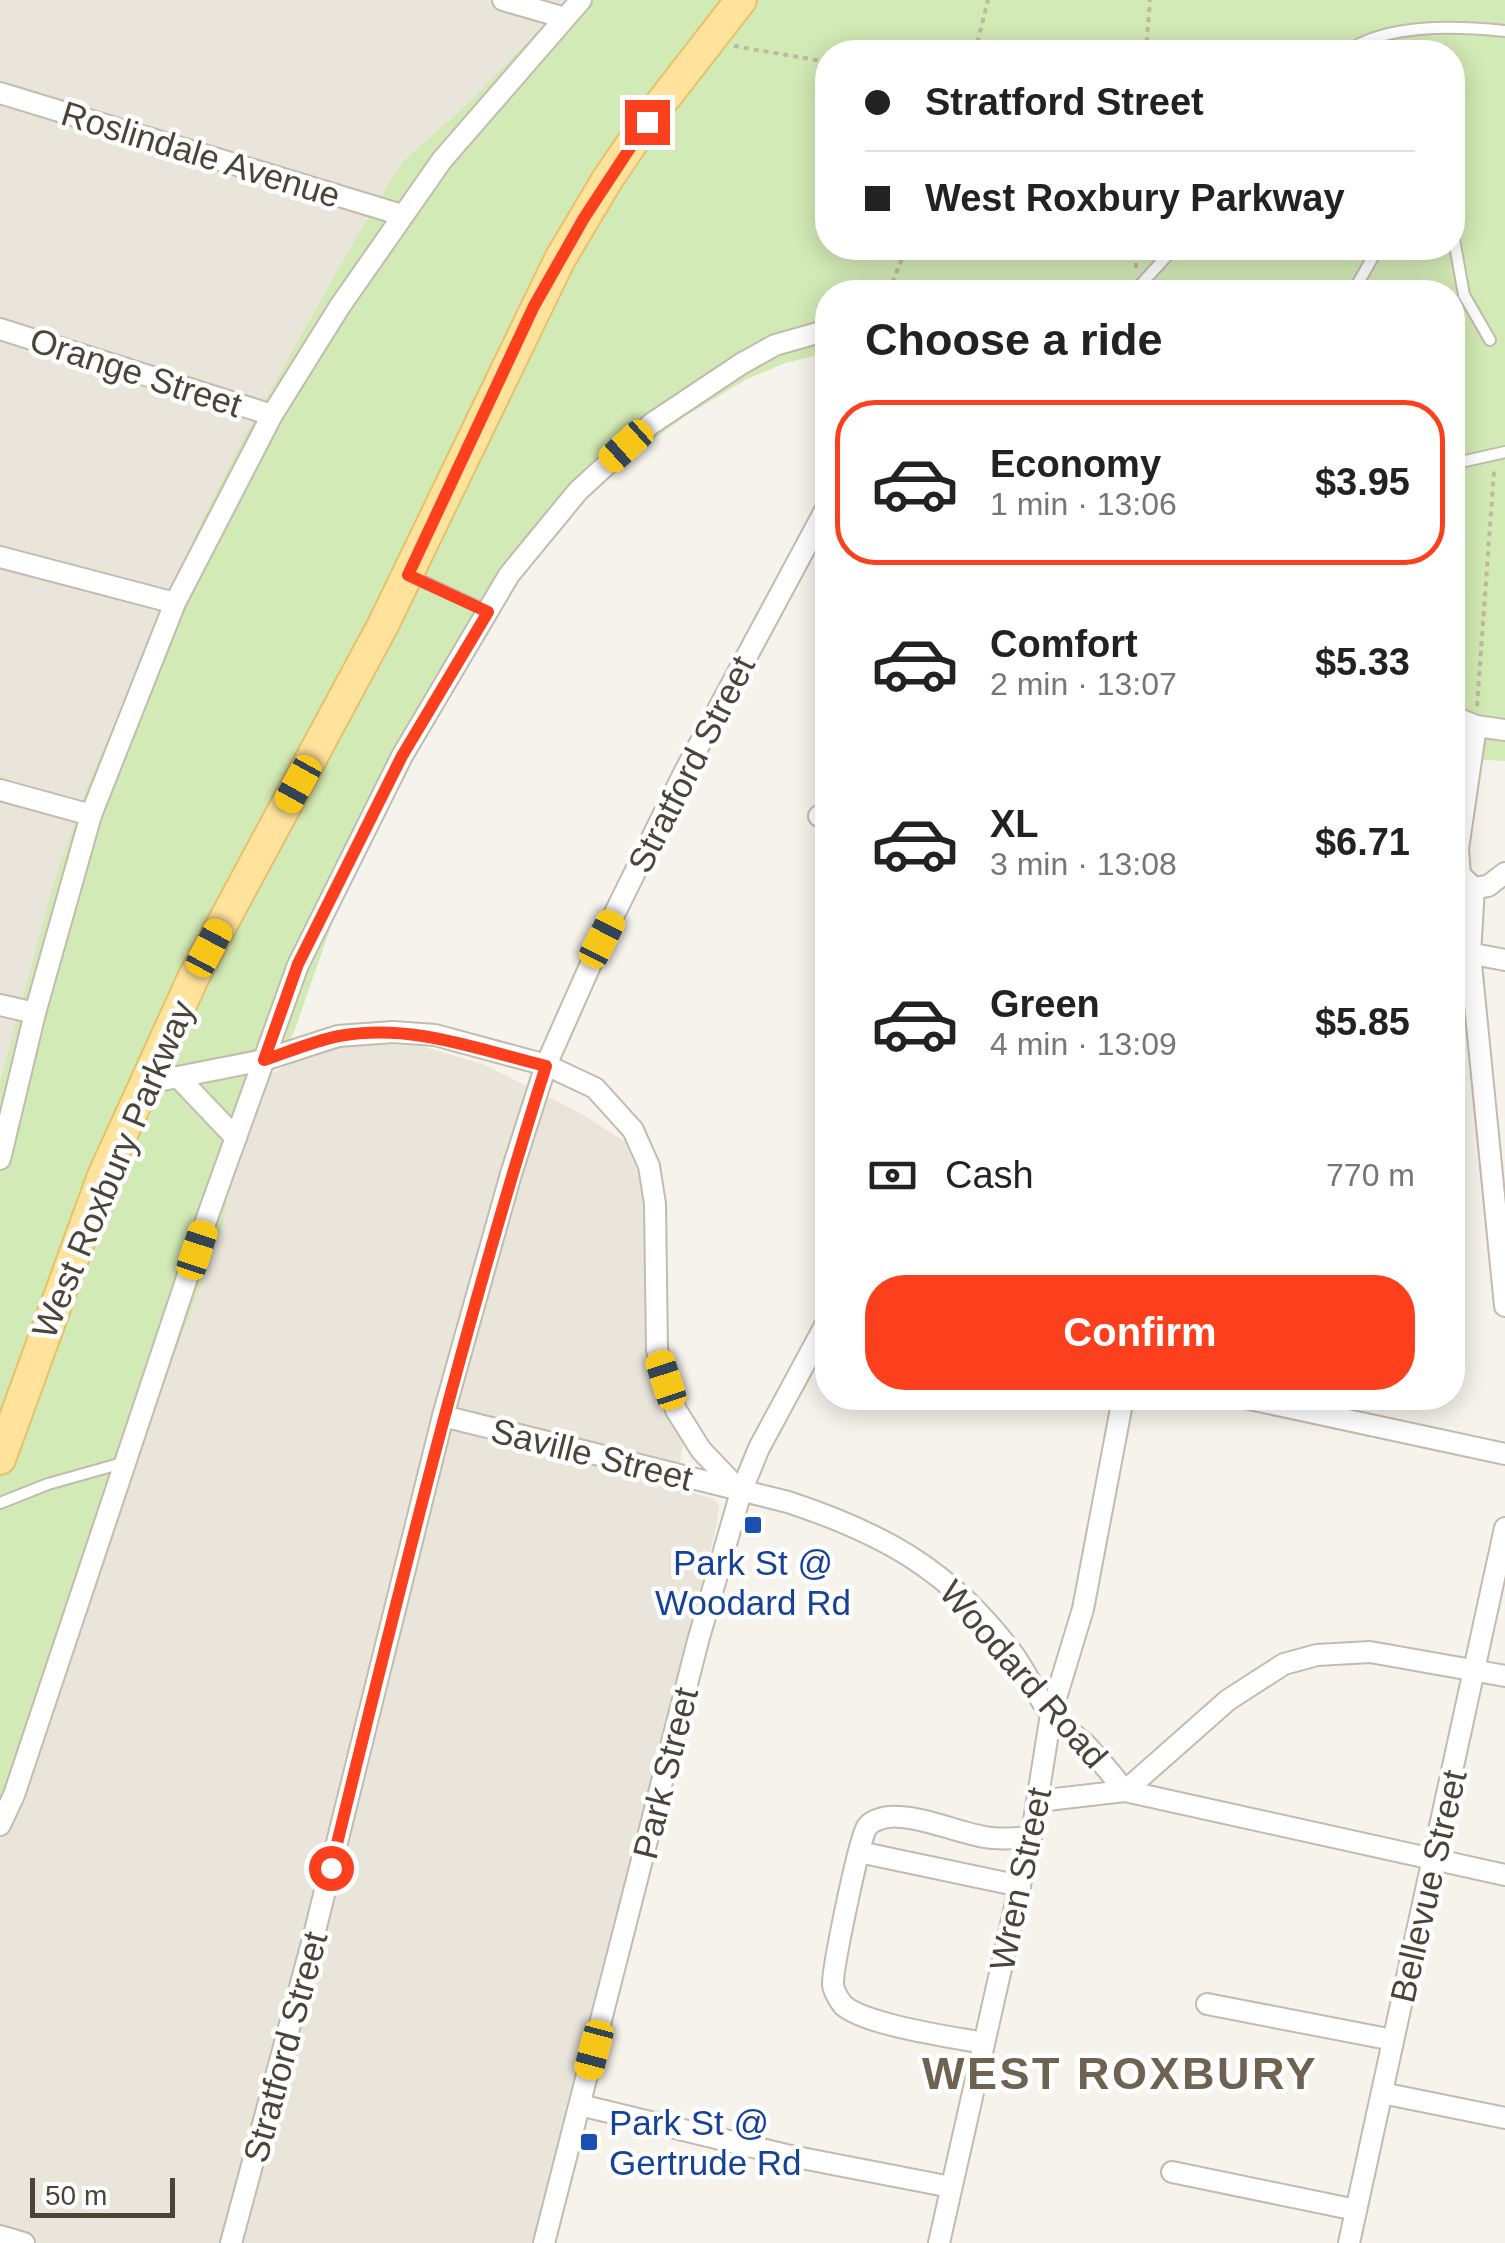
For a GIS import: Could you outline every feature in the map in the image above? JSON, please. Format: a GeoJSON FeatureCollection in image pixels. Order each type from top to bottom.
{"type":"FeatureCollection","features":[{"type":"Feature","properties":{"kind":"main road","name":"West Roxbury Parkway"},"geometry":{"type":"LineString","coordinates":[[0,1459],[76,1246],[142,1084],[259,852],[346,697],[408,575],[534,306],[584,218],[647,122],[741,0]]}},
{"type":"Feature","properties":{"kind":"street"},"geometry":{"type":"LineString","coordinates":[[503,0],[565,18]]}},
{"type":"Feature","properties":{"kind":"street"},"geometry":{"type":"LineString","coordinates":[[0,1160],[91,814],[174,603],[308,352],[442,160],[581,0]]}},
{"type":"Feature","properties":{"kind":"street","name":"Roslindale Avenue"},"geometry":{"type":"LineString","coordinates":[[0,93],[402,214]]}},
{"type":"Feature","properties":{"kind":"street","name":"Orange Street"},"geometry":{"type":"LineString","coordinates":[[0,329],[272,415]]}},
{"type":"Feature","properties":{"kind":"street"},"geometry":{"type":"LineString","coordinates":[[0,1825],[14,1794],[264,1060],[307,947],[402,756],[510,575],[578,490],[651,424],[775,345],[815,334]]}},
{"type":"Feature","properties":{"kind":"street","name":"Stratford Street"},"geometry":{"type":"LineString","coordinates":[[232,2243],[314,1940],[443,1416],[511,1174],[546,1066],[602,939],[684,774],[815,529]]}},
{"type":"Feature","properties":{"kind":"street"},"geometry":{"type":"LineString","coordinates":[[0,558],[174,603]]}},
{"type":"Feature","properties":{"kind":"street"},"geometry":{"type":"LineString","coordinates":[[1465,721],[1505,730]]}},
{"type":"Feature","properties":{"kind":"street"},"geometry":{"type":"LineString","coordinates":[[1465,801],[1476,726]]}},
{"type":"Feature","properties":{"kind":"street"},"geometry":{"type":"LineString","coordinates":[[0,790],[91,814]]}},
{"type":"Feature","properties":{"kind":"street"},"geometry":{"type":"LineString","coordinates":[[1474,888],[1488,886],[1505,873]]}},
{"type":"Feature","properties":{"kind":"street"},"geometry":{"type":"LineString","coordinates":[[1465,879],[1474,888]]}},
{"type":"Feature","properties":{"kind":"street"},"geometry":{"type":"LineString","coordinates":[[1465,932],[1474,888]]}},
{"type":"Feature","properties":{"kind":"street"},"geometry":{"type":"LineString","coordinates":[[1465,953],[1505,960]]}},
{"type":"Feature","properties":{"kind":"street"},"geometry":{"type":"LineString","coordinates":[[1465,978],[1500,1208],[1505,1306]]}},
{"type":"Feature","properties":{"kind":"street"},"geometry":{"type":"LineString","coordinates":[[0,1005],[36,1013]]}},
{"type":"Feature","properties":{"kind":"street"},"geometry":{"type":"LineString","coordinates":[[142,1084],[264,1060],[338,1036],[392,1032],[434,1035],[546,1066],[595,1088],[633,1130],[649,1166],[655,1204],[656,1350],[676,1410],[701,1450],[741,1492]]}},
{"type":"Feature","properties":{"kind":"street"},"geometry":{"type":"LineString","coordinates":[[178,1077],[236,1138]]}},
{"type":"Feature","properties":{"kind":"street","name":"Park Street"},"geometry":{"type":"LineString","coordinates":[[544,2243],[698,1641],[741,1492],[758,1448],[815,1344]]}},
{"type":"Feature","properties":{"kind":"street","name":"Wren Street"},"geometry":{"type":"LineString","coordinates":[[939,2243],[1031,1837],[1051,1714],[1083,1609],[1121,1410]]}},
{"type":"Feature","properties":{"kind":"street"},"geometry":{"type":"LineString","coordinates":[[1301,1410],[1505,1454]]}},
{"type":"Feature","properties":{"kind":"street","name":"Saville Street"},"geometry":{"type":"LineString","coordinates":[[443,1416],[741,1492]]}},
{"type":"Feature","properties":{"kind":"street","name":"Woodard Road"},"geometry":{"type":"LineString","coordinates":[[741,1492],[838,1518],[887,1541],[938,1573],[1014,1656],[1051,1714],[1088,1747],[1125,1791],[1505,1875]]}},
{"type":"Feature","properties":{"kind":"street","name":"Bellevue Street"},"geometry":{"type":"LineString","coordinates":[[1349,2243],[1505,1528]]}},
{"type":"Feature","properties":{"kind":"street"},"geometry":{"type":"LineString","coordinates":[[1038,1801],[1125,1791],[1228,1700],[1284,1664],[1318,1655],[1370,1652],[1505,1676]]}},
{"type":"Feature","properties":{"kind":"street"},"geometry":{"type":"LineString","coordinates":[[984,2043],[855,2013],[841,2003],[833,1988],[837,1946],[859,1852],[867,1827],[876,1820],[887,1816],[984,1837],[1031,1837]]}},
{"type":"Feature","properties":{"kind":"street"},"geometry":{"type":"LineString","coordinates":[[859,1852],[1020,1886]]}},
{"type":"Feature","properties":{"kind":"street"},"geometry":{"type":"LineString","coordinates":[[1207,2004],[1394,2040]]}},
{"type":"Feature","properties":{"kind":"street"},"geometry":{"type":"LineString","coordinates":[[1382,2094],[1505,2118]]}},
{"type":"Feature","properties":{"kind":"street"},"geometry":{"type":"LineString","coordinates":[[580,2106],[786,2155],[951,2187]]}},
{"type":"Feature","properties":{"kind":"street"},"geometry":{"type":"LineString","coordinates":[[1172,2172],[1356,2210]]}},
{"type":"Feature","properties":{"kind":"street"},"geometry":{"type":"LineString","coordinates":[[0,2236],[24,2243]]}},
{"type":"Feature","properties":{"kind":"lane"},"geometry":{"type":"LineString","coordinates":[[1367,40],[1446,25],[1505,30]]}},
{"type":"Feature","properties":{"kind":"lane"},"geometry":{"type":"LineString","coordinates":[[1145,280],[1163,260]]}},
{"type":"Feature","properties":{"kind":"lane"},"geometry":{"type":"LineString","coordinates":[[1465,297],[1490,340]]}},
{"type":"Feature","properties":{"kind":"lane"},"geometry":{"type":"LineString","coordinates":[[1465,461],[1500,454]]}},
{"type":"Feature","properties":{"kind":"lane"},"geometry":{"type":"LineString","coordinates":[[408,575],[488,612]]}},
{"type":"Feature","properties":{"kind":"lane"},"geometry":{"type":"LineString","coordinates":[[0,1503],[48,1484],[127,1462]]}},
{"type":"Feature","properties":{"kind":"path"},"geometry":{"type":"LineString","coordinates":[[978,40],[988,0]]}},
{"type":"Feature","properties":{"kind":"path"},"geometry":{"type":"LineString","coordinates":[[1147,40],[1150,0]]}},
{"type":"Feature","properties":{"kind":"path"},"geometry":{"type":"LineString","coordinates":[[726,45],[815,60]]}},
{"type":"Feature","properties":{"kind":"path"},"geometry":{"type":"LineString","coordinates":[[1476,726],[1500,454]]}},
{"type":"Feature","properties":{"kind":"shaded area"},"geometry":{"type":"Polygon","coordinates":[[[0,0],[568,0],[465,106],[403,161],[243,439],[174,581],[92,775],[0,1087],[0,0]]]}},
{"type":"Feature","properties":{"kind":"shaded area"},"geometry":{"type":"Polygon","coordinates":[[[350,1043],[420,1046],[483,1064],[584,1115],[625,1142],[642,1183],[648,1314],[656,1374],[683,1444],[676,1488],[714,1499],[719,1505],[532,2243],[0,2243],[0,1831],[223,1224],[239,1129],[268,1076],[294,1060],[350,1043]]]}},
{"type":"Feature","properties":{"kind":"green space"},"geometry":{"type":"Polygon","coordinates":[[[568,0],[1505,0],[1505,761],[1465,759],[1465,280],[815,280],[815,356],[747,379],[684,417],[601,481],[565,516],[478,621],[341,898],[294,1032],[239,1129],[223,1224],[0,1831],[0,1082],[56,875],[92,775],[203,518],[243,439],[403,161],[465,106],[568,0]]]}},
{"type":"Feature","properties":{"kind":"place","name":"Park St @ Woodard Rd"},"geometry":{"type":"Point","coordinates":[753,1525]}},
{"type":"Feature","properties":{"kind":"place","name":"Park St @ Gertrude Rd"},"geometry":{"type":"Point","coordinates":[589,2142]}},
{"type":"Feature","properties":{"kind":"district","name":"WEST ROXBURY"},"geometry":{"type":"Point","coordinates":[1120,2073]}},
{"type":"Feature","properties":{"kind":"route"},"geometry":{"type":"LineString","coordinates":[[331,1868],[443,1416],[511,1174],[546,1066],[434,1035],[392,1032],[338,1036],[264,1060],[298,964],[402,756],[488,612],[408,575],[534,306],[607,180],[647,122]]}}]}
